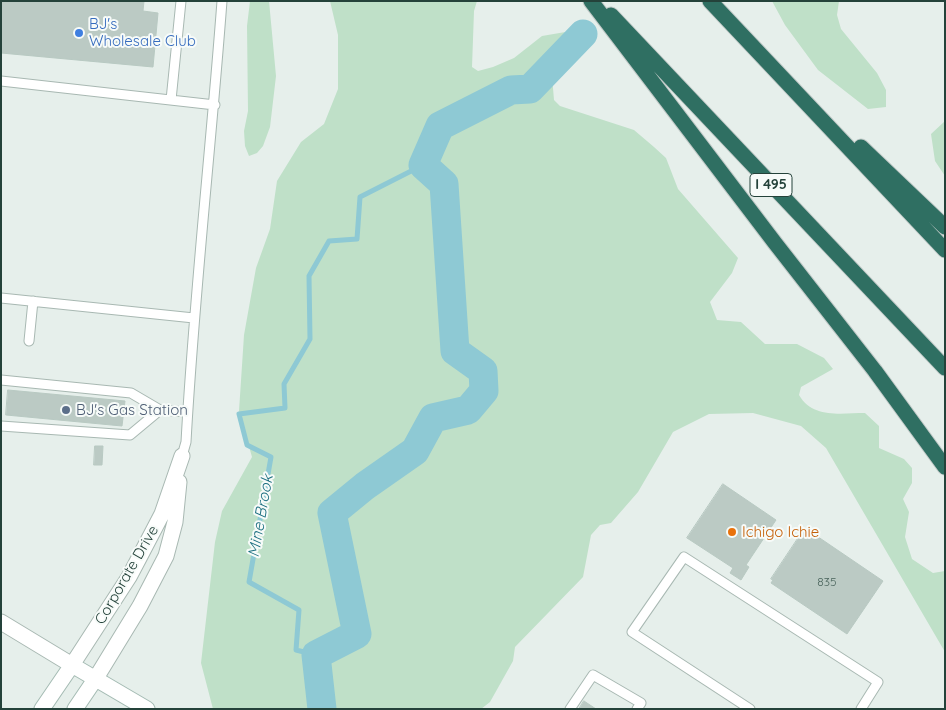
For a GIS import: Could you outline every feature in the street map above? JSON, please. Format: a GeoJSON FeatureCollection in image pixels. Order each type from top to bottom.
{"type":"FeatureCollection","features":[{"type":"Feature","properties":{"kind":"highway"},"geometry":{"type":"LineString","coordinates":[[591,1],[874,371],[945,467]]}},
{"type":"Feature","properties":{"kind":"highway","name":"I 495"},"geometry":{"type":"LineString","coordinates":[[598,1],[945,368]]}},
{"type":"Feature","properties":{"kind":"highway"},"geometry":{"type":"LineString","coordinates":[[714,5],[945,227]]}},
{"type":"Feature","properties":{"kind":"highway"},"geometry":{"type":"LineString","coordinates":[[714,5],[945,250]]}},
{"type":"Feature","properties":{"kind":"street","name":"Corporate Drive"},"geometry":{"type":"LineString","coordinates":[[42,709],[129,577],[162,514],[182,456]]}},
{"type":"Feature","properties":{"kind":"street","name":"Corporate Drive"},"geometry":{"type":"LineString","coordinates":[[75,709],[140,606],[166,556],[175,522],[182,456]]}},
{"type":"Feature","properties":{"kind":"street"},"geometry":{"type":"LineString","coordinates":[[1,622],[147,709]]}},
{"type":"Feature","properties":{"kind":"lane"},"geometry":{"type":"LineString","coordinates":[[171,100],[181,1]]}},
{"type":"Feature","properties":{"kind":"lane"},"geometry":{"type":"LineString","coordinates":[[182,456],[186,442],[194,318],[215,105],[222,1]]}},
{"type":"Feature","properties":{"kind":"lane"},"geometry":{"type":"LineString","coordinates":[[1,81],[215,105]]}},
{"type":"Feature","properties":{"kind":"lane"},"geometry":{"type":"LineString","coordinates":[[1,298],[194,318]]}},
{"type":"Feature","properties":{"kind":"lane"},"geometry":{"type":"LineString","coordinates":[[29,341],[33,301]]}},
{"type":"Feature","properties":{"kind":"lane"},"geometry":{"type":"LineString","coordinates":[[1,380],[131,393],[160,410],[187,412]]}},
{"type":"Feature","properties":{"kind":"lane"},"geometry":{"type":"LineString","coordinates":[[1,426],[130,435],[160,410]]}},
{"type":"Feature","properties":{"kind":"lane"},"geometry":{"type":"LineString","coordinates":[[750,709],[632,632],[684,557],[878,682],[861,709]]}},
{"type":"Feature","properties":{"kind":"lane"},"geometry":{"type":"LineString","coordinates":[[570,709],[593,675],[641,703],[637,709]]}},
{"type":"Feature","properties":{"kind":"green space"},"geometry":{"type":"Polygon","coordinates":[[[250,1],[269,1],[276,76],[270,127],[263,146],[257,153],[249,156],[245,146],[244,131],[248,111],[247,26],[250,1]]]}},
{"type":"Feature","properties":{"kind":"green space"},"geometry":{"type":"Polygon","coordinates":[[[330,1],[477,1],[474,11],[472,67],[478,71],[514,58],[542,36],[577,30],[577,54],[552,76],[554,100],[560,106],[634,130],[666,158],[678,189],[738,258],[732,273],[710,302],[717,320],[741,322],[765,344],[797,344],[824,358],[833,369],[801,387],[799,395],[805,403],[812,408],[828,413],[865,413],[879,426],[879,448],[904,459],[912,468],[912,483],[903,499],[909,512],[905,537],[912,559],[933,573],[945,571],[945,652],[826,448],[801,426],[753,413],[709,414],[673,432],[638,492],[611,523],[600,525],[591,535],[583,577],[515,647],[513,661],[490,702],[481,709],[213,709],[201,663],[215,542],[222,511],[252,457],[239,411],[244,335],[256,268],[270,229],[277,181],[301,142],[324,124],[338,89],[338,35],[330,1]]]}},
{"type":"Feature","properties":{"kind":"green space"},"geometry":{"type":"Polygon","coordinates":[[[772,1],[839,1],[837,15],[841,29],[877,73],[886,90],[886,107],[868,109],[818,70],[785,25],[772,1]]]}},
{"type":"Feature","properties":{"kind":"green space"},"geometry":{"type":"Polygon","coordinates":[[[945,121],[945,176],[935,161],[931,134],[945,121]]]}},
{"type":"Feature","properties":{"kind":"building","name":"BJ's Wholesale Club"},"geometry":{"type":"Polygon","coordinates":[[[1,1],[144,1],[143,11],[158,13],[153,67],[1,53],[1,1]]]}},
{"type":"Feature","properties":{"kind":"building"},"geometry":{"type":"Polygon","coordinates":[[[8,390],[125,401],[122,426],[6,415],[8,390]]]}},
{"type":"Feature","properties":{"kind":"building"},"geometry":{"type":"Polygon","coordinates":[[[95,446],[103,446],[102,465],[94,465],[95,446]]]}},
{"type":"Feature","properties":{"kind":"building"},"geometry":{"type":"Polygon","coordinates":[[[723,484],[776,520],[746,565],[749,567],[741,580],[730,573],[733,568],[687,538],[723,484]]]}},
{"type":"Feature","properties":{"kind":"building"},"geometry":{"type":"Polygon","coordinates":[[[805,528],[883,581],[847,634],[771,583],[773,580],[771,579],[805,528]]]}},
{"type":"Feature","properties":{"kind":"building"},"geometry":{"type":"Polygon","coordinates":[[[584,701],[596,709],[579,709],[584,701]]]}},
{"type":"Feature","properties":{"kind":"waterway","name":"Mine Brook"},"geometry":{"type":"LineString","coordinates":[[322,709],[316,655],[357,634],[332,513],[365,486],[415,451],[433,418],[468,410],[484,391],[483,371],[455,351],[444,184],[423,165],[440,126],[511,90],[530,89],[583,34]]}},
{"type":"Feature","properties":{"kind":"waterway","name":"Mine Brook"},"geometry":{"type":"LineString","coordinates":[[316,655],[296,650],[299,610],[249,582],[271,457],[247,445],[239,414],[285,408],[284,384],[310,339],[309,276],[329,241],[357,239],[360,197],[423,165]]}},
{"type":"Feature","properties":{"kind":"place","name":"BJ's Wholesale Club"},"geometry":{"type":"Point","coordinates":[79,33]}},
{"type":"Feature","properties":{"kind":"place","name":"BJ's Gas Station"},"geometry":{"type":"Point","coordinates":[66,410]}},
{"type":"Feature","properties":{"kind":"place","name":"Ichigo Ichie"},"geometry":{"type":"Point","coordinates":[732,532]}}]}
